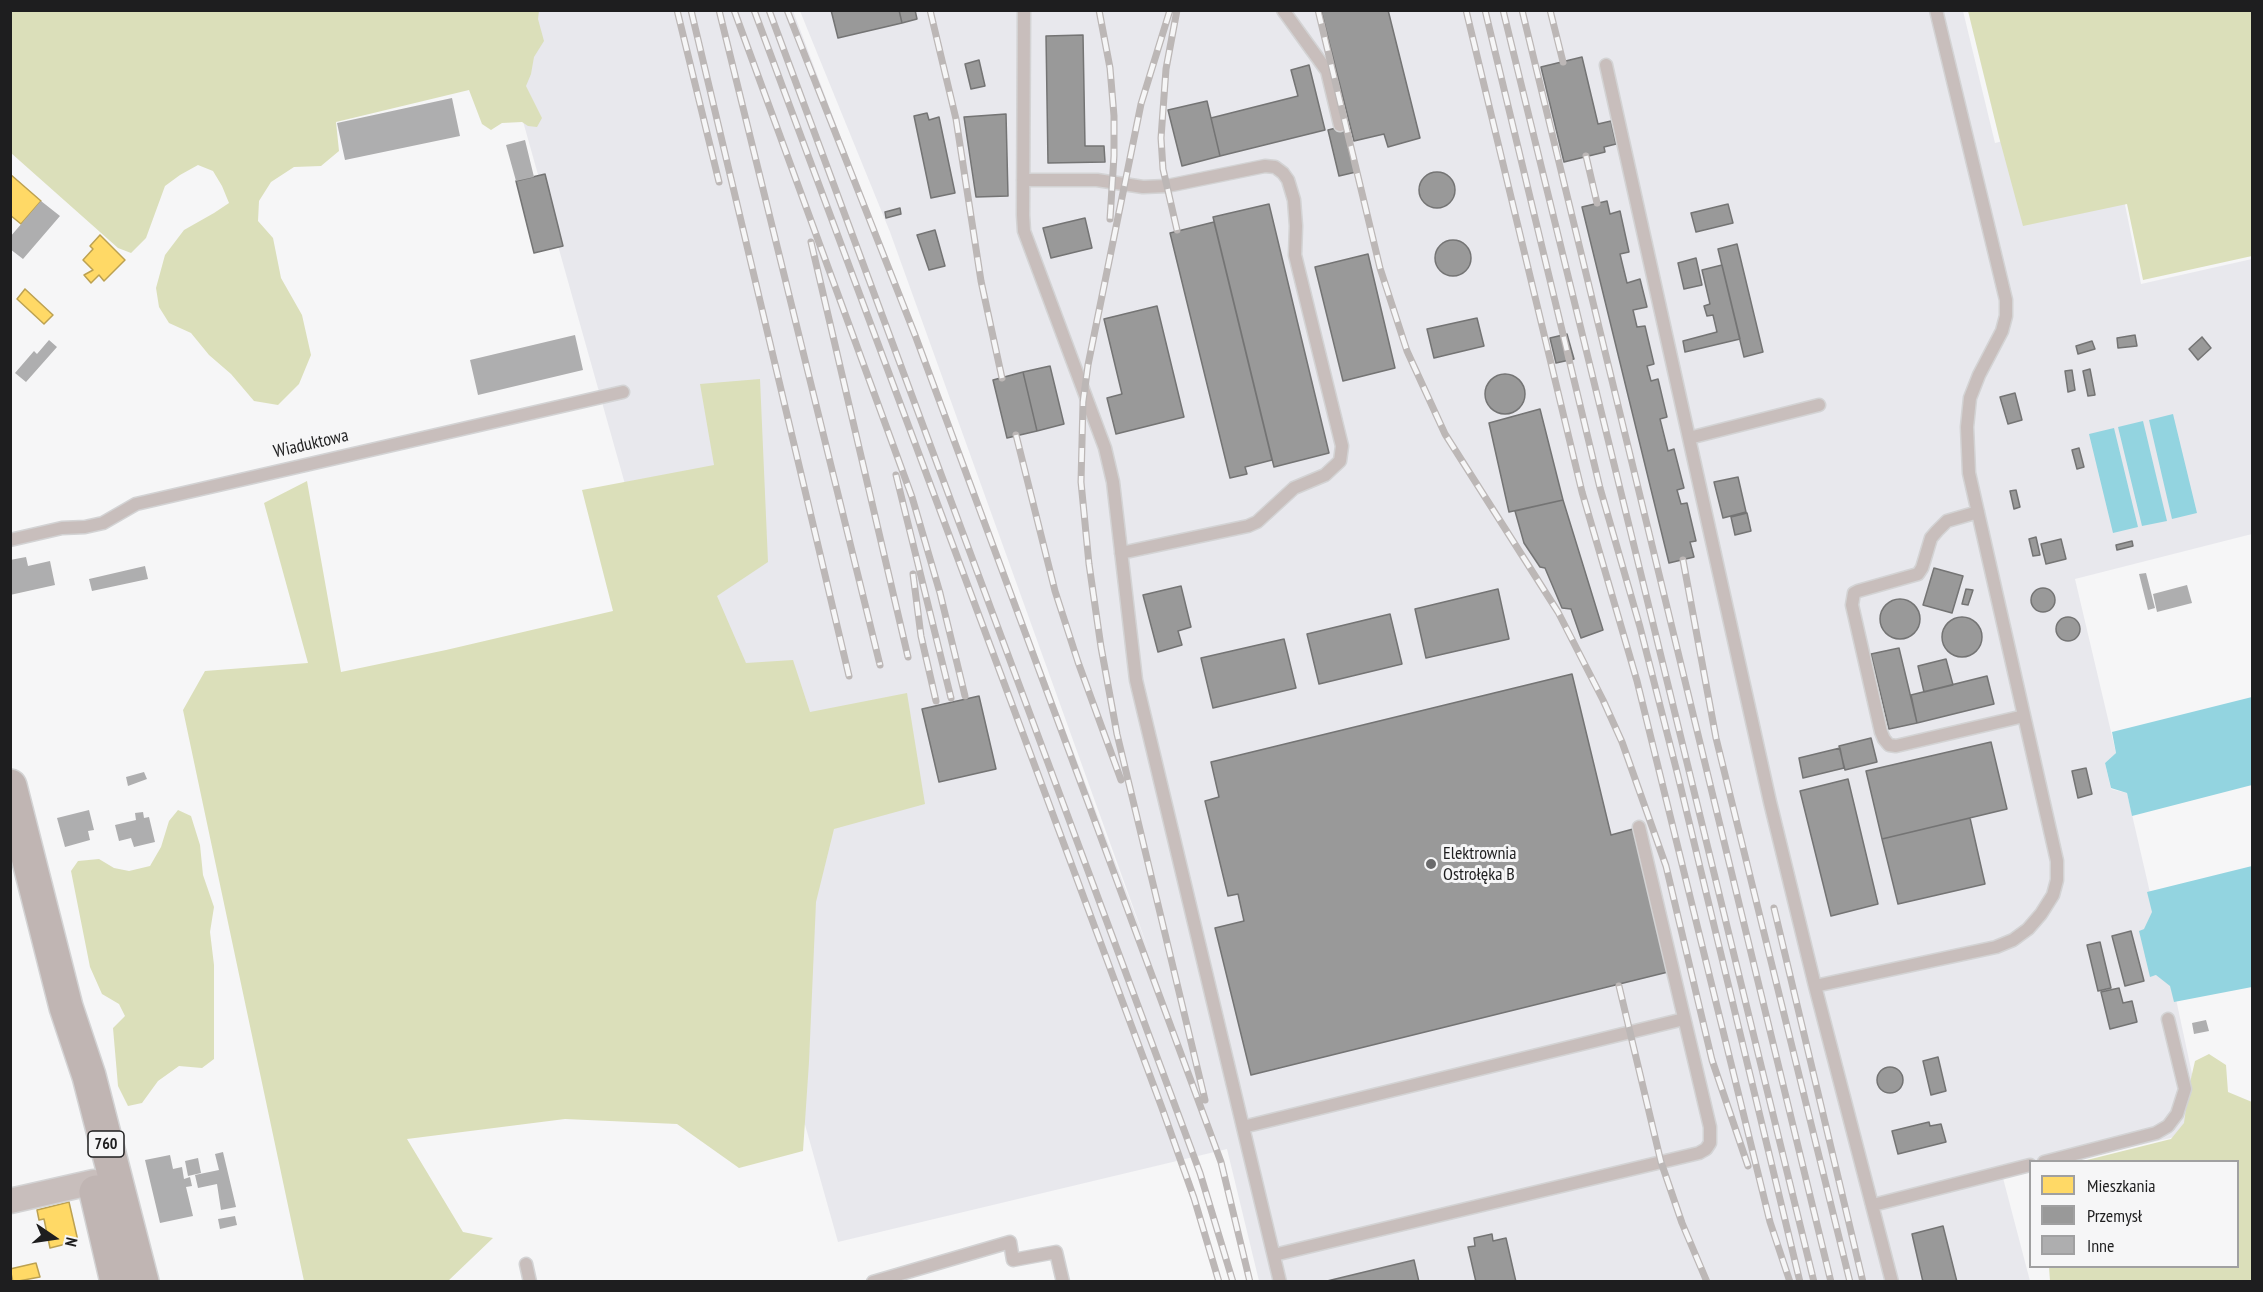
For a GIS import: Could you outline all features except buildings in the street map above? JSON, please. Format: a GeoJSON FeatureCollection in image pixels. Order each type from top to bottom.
{"type":"FeatureCollection","features":[{"type":"Feature","properties":{"kind":"main road","name":"760"},"geometry":{"type":"LineString","coordinates":[[13,806],[66,1007],[89,1076],[142,1281]]}},
{"type":"Feature","properties":{"kind":"main road","name":"760"},"geometry":{"type":"LineString","coordinates":[[66,1007],[93,1182],[117,1281]]}},
{"type":"Feature","properties":{"kind":"street"},"geometry":{"type":"LineString","coordinates":[[11,1200],[93,1182]]}},
{"type":"Feature","properties":{"kind":"lane"},"geometry":{"type":"LineString","coordinates":[[1024,10],[1024,231],[1105,448],[1113,482],[1136,680],[1280,1281]]}},
{"type":"Feature","properties":{"kind":"lane"},"geometry":{"type":"LineString","coordinates":[[1283,10],[1327,71],[1340,124]]}},
{"type":"Feature","properties":{"kind":"lane"},"geometry":{"type":"LineString","coordinates":[[1815,986],[1996,947],[2013,940],[2028,929],[2042,914],[2053,896],[2057,880],[2057,861],[1969,473],[1967,428],[1970,398],[2002,331],[2006,316],[2006,300],[1936,10]]}},
{"type":"Feature","properties":{"kind":"lane"},"geometry":{"type":"LineString","coordinates":[[1606,65],[1770,802],[1815,986],[1892,1281]]}},
{"type":"Feature","properties":{"kind":"lane"},"geometry":{"type":"LineString","coordinates":[[1023,180],[1097,180],[1143,187],[1167,186],[1265,166],[1275,167],[1283,173],[1288,180],[1294,200],[1295,255],[1342,446],[1340,461],[1325,475],[1294,488],[1257,522],[1248,526],[1121,553]]}},
{"type":"Feature","properties":{"kind":"lane","name":"Wiaduktowa"},"geometry":{"type":"LineString","coordinates":[[10,540],[62,528],[103,523],[136,504],[623,392]]}},
{"type":"Feature","properties":{"kind":"lane"},"geometry":{"type":"LineString","coordinates":[[1689,438],[1819,405]]}},
{"type":"Feature","properties":{"kind":"lane"},"geometry":{"type":"LineString","coordinates":[[1978,512],[1947,521],[1937,531],[1918,574],[1858,591],[1854,593],[1852,605],[1881,732],[1889,745],[1896,746],[2024,716]]}},
{"type":"Feature","properties":{"kind":"lane"},"geometry":{"type":"LineString","coordinates":[[1274,1256],[1680,1158],[1706,1149],[1710,1143],[1710,1127],[1639,827]]}},
{"type":"Feature","properties":{"kind":"lane"},"geometry":{"type":"LineString","coordinates":[[2048,1160],[2157,1133],[2168,1126],[2177,1114],[2185,1089],[2168,1018]]}},
{"type":"Feature","properties":{"kind":"lane"},"geometry":{"type":"LineString","coordinates":[[1243,1127],[1684,1019]]}},
{"type":"Feature","properties":{"kind":"lane"},"geometry":{"type":"LineString","coordinates":[[1873,1205],[2029,1166]]}},
{"type":"Feature","properties":{"kind":"lane"},"geometry":{"type":"LineString","coordinates":[[873,1281],[1010,1242],[1013,1260],[1056,1252],[1063,1281]]}},
{"type":"Feature","properties":{"kind":"lane"},"geometry":{"type":"LineString","coordinates":[[525,1264],[530,1281]]}},
{"type":"Feature","properties":{"kind":"shaded area"},"geometry":{"type":"Polygon","coordinates":[[[492,11],[793,11],[1150,954],[890,232],[800,11],[1963,11],[1995,143],[2107,115],[2141,284],[2252,259],[2252,534],[2075,579],[2116,753],[2105,763],[2111,789],[2127,793],[2154,910],[2147,928],[2142,930],[2153,976],[2160,974],[2173,985],[2204,1130],[2077,1160],[2029,1160],[2029,1172],[2003,1178],[2030,1281],[1259,1281],[1227,1149],[838,1242],[492,11]]]}},
{"type":"Feature","properties":{"kind":"green space"},"geometry":{"type":"Polygon","coordinates":[[[11,10],[539,11],[538,19],[544,41],[534,57],[526,86],[542,118],[537,127],[528,126],[522,122],[502,123],[491,130],[482,124],[469,90],[336,122],[339,151],[321,166],[294,167],[271,182],[259,201],[258,221],[273,238],[281,278],[302,315],[311,355],[299,384],[278,405],[254,401],[191,333],[169,323],[159,307],[156,288],[165,255],[184,230],[229,203],[213,171],[198,165],[165,186],[146,238],[131,253],[118,248],[11,153],[11,10]]]}},
{"type":"Feature","properties":{"kind":"green space"},"geometry":{"type":"Polygon","coordinates":[[[1968,11],[2252,11],[2252,256],[2143,280],[2127,204],[2023,226],[1968,11]]]}},
{"type":"Feature","properties":{"kind":"green space"},"geometry":{"type":"Polygon","coordinates":[[[760,379],[768,562],[717,596],[746,663],[793,660],[810,712],[907,693],[925,804],[834,829],[816,902],[803,1151],[739,1168],[677,1124],[565,1119],[407,1139],[463,1232],[493,1238],[448,1281],[304,1281],[183,710],[205,671],[308,663],[264,503],[307,481],[341,672],[613,611],[582,490],[714,465],[700,384],[760,379]]]}},
{"type":"Feature","properties":{"kind":"green space"},"geometry":{"type":"Polygon","coordinates":[[[178,810],[191,816],[200,845],[203,875],[214,907],[210,932],[214,965],[214,1059],[202,1068],[179,1066],[158,1081],[142,1103],[128,1106],[118,1086],[113,1028],[125,1016],[119,1004],[102,994],[90,967],[71,871],[78,861],[99,859],[114,868],[129,871],[150,866],[161,847],[169,821],[178,810]]]}},
{"type":"Feature","properties":{"kind":"green space"},"geometry":{"type":"Polygon","coordinates":[[[2209,1054],[2226,1065],[2228,1092],[2252,1102],[2252,1281],[2050,1281],[2049,1268],[2239,1268],[2239,1160],[2087,1160],[2171,1139],[2184,1123],[2195,1061],[2209,1054]]]}},
{"type":"Feature","properties":{"kind":"water"},"geometry":{"type":"Polygon","coordinates":[[[2173,414],[2197,513],[2172,519],[2149,420],[2173,414]]]}},
{"type":"Feature","properties":{"kind":"water"},"geometry":{"type":"Polygon","coordinates":[[[2143,421],[2167,521],[2142,526],[2118,427],[2143,421]]]}},
{"type":"Feature","properties":{"kind":"water"},"geometry":{"type":"Polygon","coordinates":[[[2114,428],[2138,527],[2113,533],[2089,434],[2114,428]]]}},
{"type":"Feature","properties":{"kind":"water"},"geometry":{"type":"Polygon","coordinates":[[[2252,697],[2252,785],[2132,816],[2127,793],[2111,788],[2105,763],[2116,753],[2112,732],[2252,697]]]}},
{"type":"Feature","properties":{"kind":"water"},"geometry":{"type":"Polygon","coordinates":[[[2252,866],[2252,987],[2174,1002],[2170,986],[2156,975],[2150,977],[2139,931],[2144,929],[2152,912],[2147,892],[2252,866]]]}},
{"type":"Feature","properties":{"kind":"railway"},"geometry":{"type":"LineString","coordinates":[[677,10],[719,182]]}},
{"type":"Feature","properties":{"kind":"railway"},"geometry":{"type":"LineString","coordinates":[[691,10],[849,676]]}},
{"type":"Feature","properties":{"kind":"railway"},"geometry":{"type":"LineString","coordinates":[[719,10],[880,665]]}},
{"type":"Feature","properties":{"kind":"railway"},"geometry":{"type":"LineString","coordinates":[[734,10],[912,497],[940,593],[965,696]]}},
{"type":"Feature","properties":{"kind":"railway"},"geometry":{"type":"LineString","coordinates":[[754,10],[1162,1108],[1194,1198],[1219,1282]]}},
{"type":"Feature","properties":{"kind":"railway"},"geometry":{"type":"LineString","coordinates":[[769,10],[1200,1173],[1233,1282]]}},
{"type":"Feature","properties":{"kind":"railway"},"geometry":{"type":"LineString","coordinates":[[787,10],[915,335],[1221,1162],[1250,1282]]}},
{"type":"Feature","properties":{"kind":"railway"},"geometry":{"type":"LineString","coordinates":[[930,10],[956,119],[981,281],[1002,378]]}},
{"type":"Feature","properties":{"kind":"railway"},"geometry":{"type":"LineString","coordinates":[[1099,10],[1110,68],[1114,116],[1110,219]]}},
{"type":"Feature","properties":{"kind":"railway"},"geometry":{"type":"LineString","coordinates":[[1170,10],[1141,104],[1088,365],[1083,402],[1081,482],[1089,564],[1117,734],[1205,1100]]}},
{"type":"Feature","properties":{"kind":"railway"},"geometry":{"type":"LineString","coordinates":[[1177,10],[1166,69],[1161,138],[1163,169],[1177,230]]}},
{"type":"Feature","properties":{"kind":"railway"},"geometry":{"type":"LineString","coordinates":[[1318,10],[1380,268],[1407,351],[1445,434],[1558,612],[1622,742],[1666,866],[1712,1060],[1748,1166]]}},
{"type":"Feature","properties":{"kind":"railway"},"geometry":{"type":"LineString","coordinates":[[1466,10],[1582,492],[1637,681],[1770,1222],[1790,1282]]}},
{"type":"Feature","properties":{"kind":"railway"},"geometry":{"type":"LineString","coordinates":[[1485,10],[1600,488],[1640,627],[1678,776],[1800,1282]]}},
{"type":"Feature","properties":{"kind":"railway"},"geometry":{"type":"LineString","coordinates":[[1503,10],[1814,1282]]}},
{"type":"Feature","properties":{"kind":"railway"},"geometry":{"type":"LineString","coordinates":[[1522,10],[1831,1282]]}},
{"type":"Feature","properties":{"kind":"railway"},"geometry":{"type":"LineString","coordinates":[[1550,10],[1563,62]]}},
{"type":"Feature","properties":{"kind":"railway"},"geometry":{"type":"LineString","coordinates":[[1586,156],[1597,203]]}},
{"type":"Feature","properties":{"kind":"railway"},"geometry":{"type":"LineString","coordinates":[[811,242],[908,657]]}},
{"type":"Feature","properties":{"kind":"railway"},"geometry":{"type":"LineString","coordinates":[[1016,435],[1055,591],[1121,780]]}},
{"type":"Feature","properties":{"kind":"railway"},"geometry":{"type":"LineString","coordinates":[[896,475],[951,698]]}},
{"type":"Feature","properties":{"kind":"railway"},"geometry":{"type":"LineString","coordinates":[[1683,560],[1716,738],[1850,1282]]}},
{"type":"Feature","properties":{"kind":"railway"},"geometry":{"type":"LineString","coordinates":[[913,574],[921,636],[936,701]]}},
{"type":"Feature","properties":{"kind":"railway"},"geometry":{"type":"LineString","coordinates":[[1774,908],[1863,1282]]}},
{"type":"Feature","properties":{"kind":"railway"},"geometry":{"type":"LineString","coordinates":[[1619,986],[1661,1162],[1682,1223],[1707,1282]]}},
{"type":"Feature","properties":{"kind":"place","name":"Elektrownia Ostrołęka B"},"geometry":{"type":"Point","coordinates":[1431,864]}}]}
